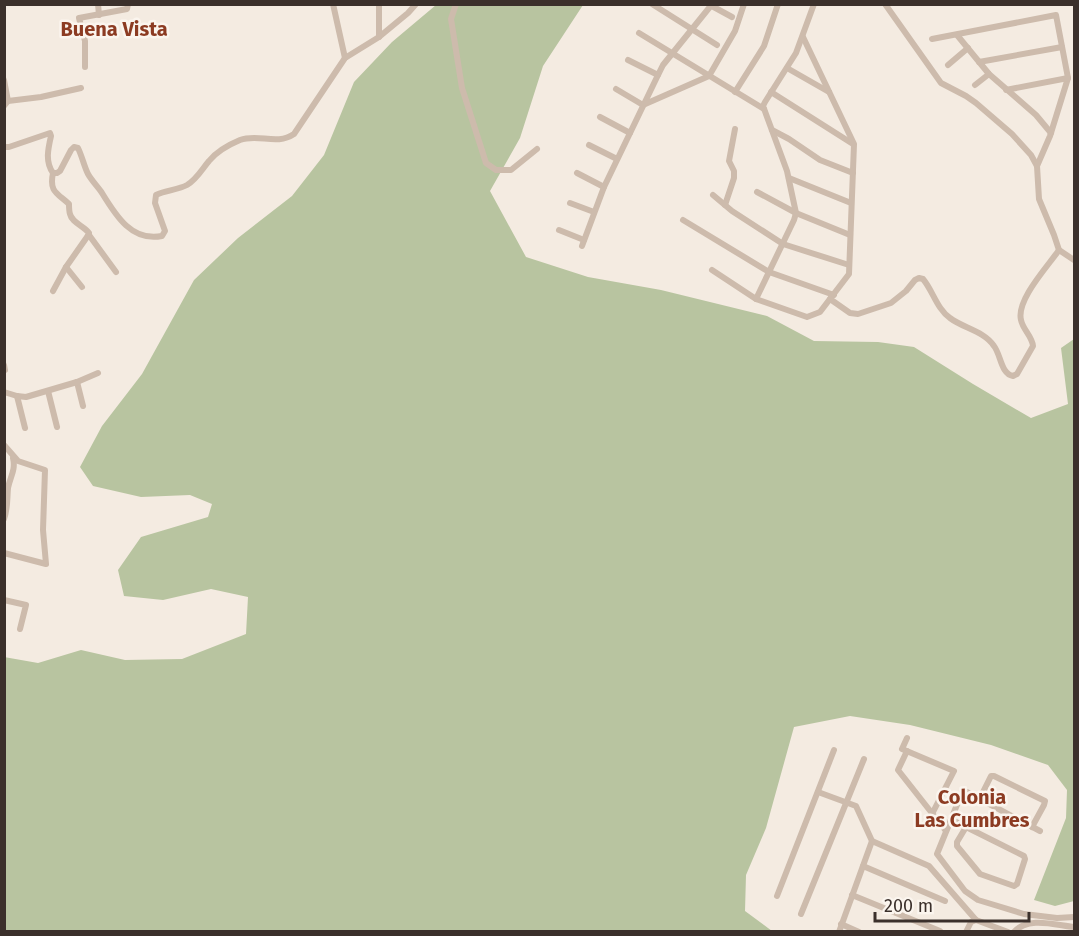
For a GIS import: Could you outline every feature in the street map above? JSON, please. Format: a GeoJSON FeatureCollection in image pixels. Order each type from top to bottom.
{"type":"FeatureCollection","features":[{"type":"Feature","properties":{"kind":"street"},"geometry":{"type":"LineString","coordinates":[[98,4],[99,15]]}},
{"type":"Feature","properties":{"kind":"street"},"geometry":{"type":"LineString","coordinates":[[85,67],[85,41],[79,18],[127,9],[128,4]]}},
{"type":"Feature","properties":{"kind":"street"},"geometry":{"type":"LineString","coordinates":[[333,4],[345,58]]}},
{"type":"Feature","properties":{"kind":"street"},"geometry":{"type":"LineString","coordinates":[[379,4],[379,37]]}},
{"type":"Feature","properties":{"kind":"street"},"geometry":{"type":"LineString","coordinates":[[407,4],[408,14]]}},
{"type":"Feature","properties":{"kind":"street"},"geometry":{"type":"LineString","coordinates":[[53,173],[60,171],[71,150],[74,147],[78,148],[89,176],[119,219],[128,228],[146,237],[162,236],[165,231],[154,203],[156,195],[188,184],[198,176],[213,156],[230,144],[251,138],[282,140],[294,134],[345,58],[379,37],[408,14],[416,4]]}},
{"type":"Feature","properties":{"kind":"street"},"geometry":{"type":"LineString","coordinates":[[456,4],[451,19],[462,88],[486,163],[496,170],[512,170],[537,149]]}},
{"type":"Feature","properties":{"kind":"street"},"geometry":{"type":"LineString","coordinates":[[652,4],[717,45]]}},
{"type":"Feature","properties":{"kind":"street"},"geometry":{"type":"LineString","coordinates":[[643,105],[709,76],[735,31],[744,4]]}},
{"type":"Feature","properties":{"kind":"street"},"geometry":{"type":"LineString","coordinates":[[735,92],[764,46],[778,4]]}},
{"type":"Feature","properties":{"kind":"street"},"geometry":{"type":"LineString","coordinates":[[756,299],[796,213],[789,178],[764,109],[765,102],[796,53],[814,4]]}},
{"type":"Feature","properties":{"kind":"street"},"geometry":{"type":"LineString","coordinates":[[885,4],[941,82],[966,96],[1012,134],[1031,155],[1036,166],[1039,199],[1059,250],[1074,260]]}},
{"type":"Feature","properties":{"kind":"street"},"geometry":{"type":"LineString","coordinates":[[559,230],[583,243],[604,187],[663,66],[712,5],[732,17]]}},
{"type":"Feature","properties":{"kind":"street"},"geometry":{"type":"LineString","coordinates":[[932,39],[1056,15],[1068,78],[1036,166]]}},
{"type":"Feature","properties":{"kind":"street"},"geometry":{"type":"LineString","coordinates":[[639,33],[764,109]]}},
{"type":"Feature","properties":{"kind":"street"},"geometry":{"type":"LineString","coordinates":[[957,35],[989,74],[1036,116],[1050,132]]}},
{"type":"Feature","properties":{"kind":"street"},"geometry":{"type":"LineString","coordinates":[[712,270],[756,299],[807,317],[820,312],[848,277],[854,144],[803,38]]}},
{"type":"Feature","properties":{"kind":"street"},"geometry":{"type":"LineString","coordinates":[[979,62],[1062,47]]}},
{"type":"Feature","properties":{"kind":"street"},"geometry":{"type":"LineString","coordinates":[[948,65],[968,48]]}},
{"type":"Feature","properties":{"kind":"street"},"geometry":{"type":"LineString","coordinates":[[628,60],[658,75]]}},
{"type":"Feature","properties":{"kind":"street"},"geometry":{"type":"LineString","coordinates":[[787,68],[829,93]]}},
{"type":"Feature","properties":{"kind":"street"},"geometry":{"type":"LineString","coordinates":[[975,85],[989,74]]}},
{"type":"Feature","properties":{"kind":"street"},"geometry":{"type":"LineString","coordinates":[[1006,90],[1068,78]]}},
{"type":"Feature","properties":{"kind":"street"},"geometry":{"type":"LineString","coordinates":[[4,80],[6,103],[81,88]]}},
{"type":"Feature","properties":{"kind":"street"},"geometry":{"type":"LineString","coordinates":[[616,88],[643,105]]}},
{"type":"Feature","properties":{"kind":"street"},"geometry":{"type":"LineString","coordinates":[[771,92],[854,144]]}},
{"type":"Feature","properties":{"kind":"street"},"geometry":{"type":"LineString","coordinates":[[600,117],[630,133]]}},
{"type":"Feature","properties":{"kind":"street"},"geometry":{"type":"LineString","coordinates":[[725,205],[734,178],[734,171],[729,161],[735,129]]}},
{"type":"Feature","properties":{"kind":"street"},"geometry":{"type":"LineString","coordinates":[[772,130],[820,160],[853,173]]}},
{"type":"Feature","properties":{"kind":"street"},"geometry":{"type":"LineString","coordinates":[[4,147],[50,133],[47,154],[50,170],[53,173],[51,182],[55,193],[69,204],[69,214],[73,220],[88,230],[88,235],[116,272]]}},
{"type":"Feature","properties":{"kind":"street"},"geometry":{"type":"LineString","coordinates":[[589,145],[617,159]]}},
{"type":"Feature","properties":{"kind":"street"},"geometry":{"type":"LineString","coordinates":[[577,174],[604,187]]}},
{"type":"Feature","properties":{"kind":"street"},"geometry":{"type":"LineString","coordinates":[[789,178],[851,203]]}},
{"type":"Feature","properties":{"kind":"street"},"geometry":{"type":"LineString","coordinates":[[757,192],[796,213],[850,235]]}},
{"type":"Feature","properties":{"kind":"street"},"geometry":{"type":"LineString","coordinates":[[713,195],[783,244],[849,265]]}},
{"type":"Feature","properties":{"kind":"street"},"geometry":{"type":"LineString","coordinates":[[570,203],[594,212]]}},
{"type":"Feature","properties":{"kind":"street"},"geometry":{"type":"LineString","coordinates":[[683,220],[769,272],[832,297],[850,313],[858,314],[894,301],[915,280],[923,279],[950,318],[993,344],[1005,373],[1013,376],[1017,374],[1033,346],[1021,322],[1021,310],[1028,293],[1059,250]]}},
{"type":"Feature","properties":{"kind":"street"},"geometry":{"type":"LineString","coordinates":[[53,291],[88,235]]}},
{"type":"Feature","properties":{"kind":"street"},"geometry":{"type":"LineString","coordinates":[[66,267],[82,286]]}},
{"type":"Feature","properties":{"kind":"street"},"geometry":{"type":"LineString","coordinates":[[4,392],[23,397],[77,382],[98,373]]}},
{"type":"Feature","properties":{"kind":"street"},"geometry":{"type":"LineString","coordinates":[[77,382],[83,406]]}},
{"type":"Feature","properties":{"kind":"street"},"geometry":{"type":"LineString","coordinates":[[48,391],[57,427]]}},
{"type":"Feature","properties":{"kind":"street"},"geometry":{"type":"LineString","coordinates":[[17,396],[25,428]]}},
{"type":"Feature","properties":{"kind":"street"},"geometry":{"type":"LineString","coordinates":[[4,445],[20,462],[45,470],[43,530],[46,564],[4,553]]}},
{"type":"Feature","properties":{"kind":"street"},"geometry":{"type":"LineString","coordinates":[[4,519],[8,506],[8,488],[14,468],[11,452]]}},
{"type":"Feature","properties":{"kind":"street"},"geometry":{"type":"LineString","coordinates":[[4,600],[26,604],[20,630]]}},
{"type":"Feature","properties":{"kind":"street"},"geometry":{"type":"LineString","coordinates":[[907,738],[902,748],[954,771],[932,814]]}},
{"type":"Feature","properties":{"kind":"street"},"geometry":{"type":"LineString","coordinates":[[777,896],[834,750]]}},
{"type":"Feature","properties":{"kind":"street"},"geometry":{"type":"LineString","coordinates":[[907,751],[898,770],[946,831]]}},
{"type":"Feature","properties":{"kind":"street"},"geometry":{"type":"LineString","coordinates":[[801,914],[864,759]]}},
{"type":"Feature","properties":{"kind":"street"},"geometry":{"type":"LineString","coordinates":[[980,798],[991,776],[994,776],[1045,801],[1032,827]]}},
{"type":"Feature","properties":{"kind":"street"},"geometry":{"type":"LineString","coordinates":[[1040,831],[963,790],[937,854],[965,891],[978,900],[1024,914],[1057,918],[1074,917]]}},
{"type":"Feature","properties":{"kind":"street"},"geometry":{"type":"LineString","coordinates":[[818,792],[856,806],[872,841],[929,866],[976,920],[1008,932]]}},
{"type":"Feature","properties":{"kind":"street"},"geometry":{"type":"LineString","coordinates":[[952,820],[966,827],[1025,857],[1017,884],[1014,886],[980,874],[956,844],[966,827]]}},
{"type":"Feature","properties":{"kind":"street"},"geometry":{"type":"LineString","coordinates":[[838,932],[872,841]]}},
{"type":"Feature","properties":{"kind":"street"},"geometry":{"type":"LineString","coordinates":[[863,866],[945,901]]}},
{"type":"Feature","properties":{"kind":"street"},"geometry":{"type":"LineString","coordinates":[[852,895],[940,931]]}},
{"type":"Feature","properties":{"kind":"street"},"geometry":{"type":"LineString","coordinates":[[966,932],[971,922],[976,920]]}},
{"type":"Feature","properties":{"kind":"street"},"geometry":{"type":"LineString","coordinates":[[1014,932],[1018,927],[1030,922],[1074,927]]}},
{"type":"Feature","properties":{"kind":"street"},"geometry":{"type":"LineString","coordinates":[[841,924],[859,932]]}},
{"type":"Feature","properties":{"kind":"green space"},"geometry":{"type":"Polygon","coordinates":[[[436,5],[583,5],[543,66],[520,138],[490,191],[526,257],[588,277],[661,290],[767,316],[814,341],[878,342],[914,347],[1031,418],[1068,404],[1061,348],[1074,339],[1074,901],[1055,906],[1034,900],[1066,818],[1067,790],[1048,765],[991,745],[910,725],[850,716],[794,727],[766,828],[746,875],[745,911],[772,931],[5,931],[4,657],[38,663],[81,650],[125,660],[182,659],[246,634],[248,597],[211,589],[163,600],[124,596],[118,570],[141,537],[208,517],[212,504],[190,495],[141,497],[93,486],[80,467],[102,426],[142,374],[194,280],[238,238],[292,196],[324,155],[354,82],[392,42],[436,5]]]}},
{"type":"Feature","properties":{"kind":"district","name":"Buena Vista"},"geometry":{"type":"Point","coordinates":[114,29]}},
{"type":"Feature","properties":{"kind":"district","name":"Colonia Las Cumbres"},"geometry":{"type":"Point","coordinates":[972,808]}}]}
